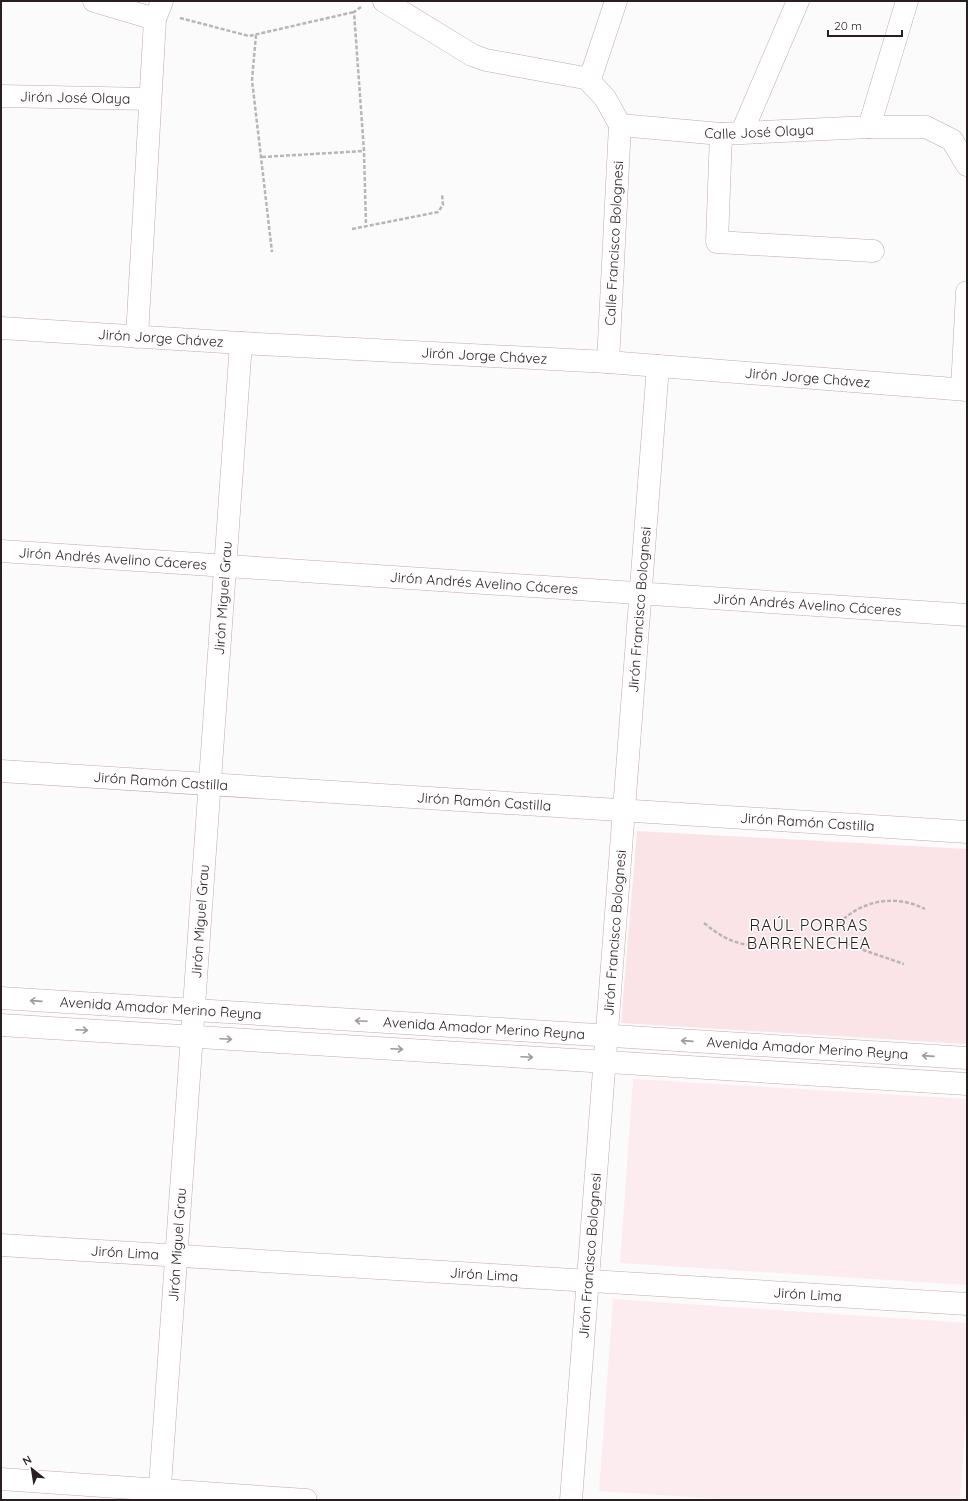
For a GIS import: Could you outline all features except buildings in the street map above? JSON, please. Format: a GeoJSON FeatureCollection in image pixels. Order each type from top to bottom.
{"type":"FeatureCollection","features":[{"type":"Feature","properties":{"kind":"street"},"geometry":{"type":"LineString","coordinates":[[94,1],[158,11],[150,99],[137,337]]}},
{"type":"Feature","properties":{"kind":"street"},"geometry":{"type":"LineString","coordinates":[[616,1],[590,79],[591,83],[605,98],[620,125]]}},
{"type":"Feature","properties":{"kind":"street"},"geometry":{"type":"LineString","coordinates":[[742,132],[798,1]]}},
{"type":"Feature","properties":{"kind":"street"},"geometry":{"type":"LineString","coordinates":[[869,127],[907,1]]}},
{"type":"Feature","properties":{"kind":"street"},"geometry":{"type":"LineString","coordinates":[[374,3],[472,55],[486,60],[590,79]]}},
{"type":"Feature","properties":{"kind":"street","name":"Jirón José Olaya"},"geometry":{"type":"LineString","coordinates":[[1,96],[150,99]]}},
{"type":"Feature","properties":{"kind":"street","name":"Calle José Olaya"},"geometry":{"type":"LineString","coordinates":[[620,125],[720,134],[869,127],[926,127],[952,140],[967,165]]}},
{"type":"Feature","properties":{"kind":"street","name":"Calle Francisco Bolognesi"},"geometry":{"type":"LineString","coordinates":[[608,362],[620,125]]}},
{"type":"Feature","properties":{"kind":"street"},"geometry":{"type":"LineString","coordinates":[[720,134],[717,242],[873,251]]}},
{"type":"Feature","properties":{"kind":"street"},"geometry":{"type":"LineString","coordinates":[[964,390],[967,292]]}},
{"type":"Feature","properties":{"kind":"street","name":"Jirón Jorge Chávez"},"geometry":{"type":"LineString","coordinates":[[1,328],[241,343],[608,362],[964,390]]}},
{"type":"Feature","properties":{"kind":"street","name":"Jirón Miguel Grau"},"geometry":{"type":"LineString","coordinates":[[159,1495],[241,343]]}},
{"type":"Feature","properties":{"kind":"street","name":"Jirón Francisco Bolognesi"},"geometry":{"type":"LineString","coordinates":[[571,1500],[658,366]]}},
{"type":"Feature","properties":{"kind":"street","name":"Jirón Andrés Avelino Cáceres"},"geometry":{"type":"LineString","coordinates":[[1,551],[967,615]]}},
{"type":"Feature","properties":{"kind":"street","name":"Jirón Ramón Castilla"},"geometry":{"type":"LineString","coordinates":[[1,771],[967,832]]}},
{"type":"Feature","properties":{"kind":"street","name":"Avenida Amador Merino Reyna"},"geometry":{"type":"LineString","coordinates":[[1,998],[967,1058]]}},
{"type":"Feature","properties":{"kind":"street","name":"Avenida Amador Merino Reyna"},"geometry":{"type":"LineString","coordinates":[[1,1025],[967,1084]]}},
{"type":"Feature","properties":{"kind":"street","name":"Jirón Lima"},"geometry":{"type":"LineString","coordinates":[[1,1245],[967,1304]]}},
{"type":"Feature","properties":{"kind":"street"},"geometry":{"type":"LineString","coordinates":[[1,1479],[159,1495],[306,1500]]}},
{"type":"Feature","properties":{"kind":"path"},"geometry":{"type":"LineString","coordinates":[[158,11],[249,36],[354,12],[374,3]]}},
{"type":"Feature","properties":{"kind":"path"},"geometry":{"type":"LineString","coordinates":[[354,12],[364,151],[366,226]]}},
{"type":"Feature","properties":{"kind":"path"},"geometry":{"type":"LineString","coordinates":[[256,35],[252,80],[272,252]]}},
{"type":"Feature","properties":{"kind":"path"},"geometry":{"type":"LineString","coordinates":[[262,157],[364,151]]}},
{"type":"Feature","properties":{"kind":"path"},"geometry":{"type":"LineString","coordinates":[[352,229],[438,212],[443,205],[442,194]]}},
{"type":"Feature","properties":{"kind":"path"},"geometry":{"type":"LineString","coordinates":[[839,924],[857,909],[870,903],[883,901],[907,902],[925,909]]}},
{"type":"Feature","properties":{"kind":"path"},"geometry":{"type":"LineString","coordinates":[[704,923],[720,935],[739,944],[764,946],[784,943]]}},
{"type":"Feature","properties":{"kind":"path"},"geometry":{"type":"LineString","coordinates":[[840,942],[904,964]]}},
{"type":"Feature","properties":{"kind":"shaded area"},"geometry":{"type":"Polygon","coordinates":[[[637,831],[967,849],[967,1044],[621,1023],[637,831]]]}},
{"type":"Feature","properties":{"kind":"shaded area"},"geometry":{"type":"Polygon","coordinates":[[[633,1079],[967,1099],[967,1285],[620,1263],[633,1079]]]}},
{"type":"Feature","properties":{"kind":"shaded area"},"geometry":{"type":"Polygon","coordinates":[[[613,1299],[967,1323],[967,1402],[960,1500],[737,1500],[599,1491],[613,1299]]]}},
{"type":"Feature","properties":{"kind":"district","name":"RAÚL PORRAS BARRENECHEA"},"geometry":{"type":"Point","coordinates":[809,934]}}]}
